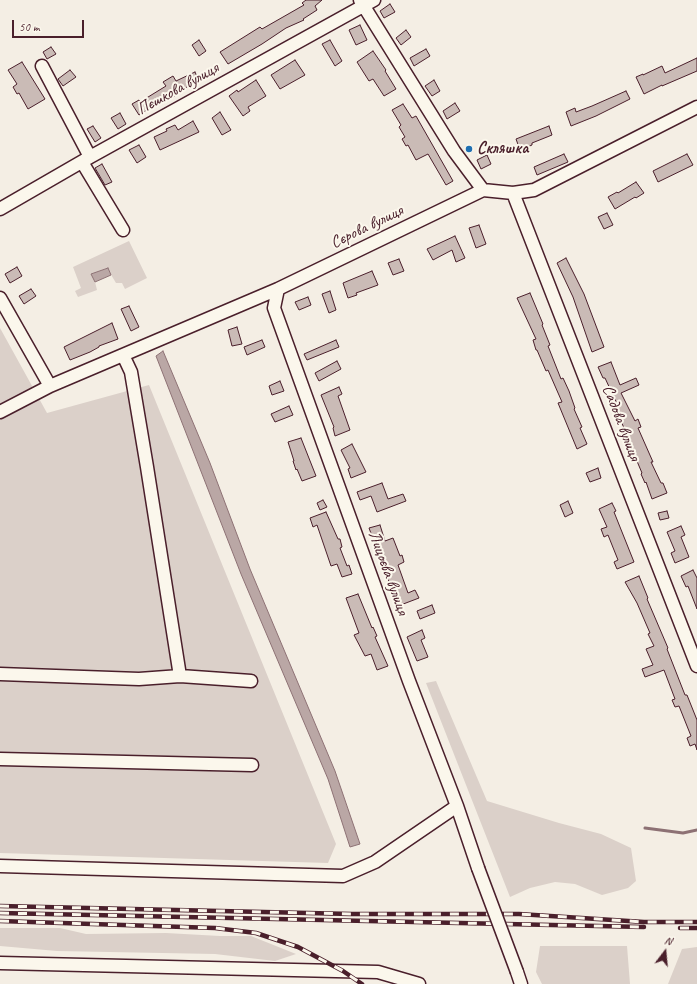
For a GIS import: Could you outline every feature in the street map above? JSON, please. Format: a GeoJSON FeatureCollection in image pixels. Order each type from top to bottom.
{"type":"FeatureCollection","features":[{"type":"Feature","properties":{"kind":"street","name":"Пєшкова вулиця"},"geometry":{"type":"LineString","coordinates":[[0,209],[361,3],[374,0]]}},
{"type":"Feature","properties":{"kind":"street"},"geometry":{"type":"LineString","coordinates":[[361,3],[454,151],[483,190],[514,193],[534,190],[697,107]]}},
{"type":"Feature","properties":{"kind":"street"},"geometry":{"type":"LineString","coordinates":[[42,66],[86,159],[123,230]]}},
{"type":"Feature","properties":{"kind":"street","name":"Сєрова вулиця"},"geometry":{"type":"LineString","coordinates":[[0,412],[50,386],[278,289],[483,190]]}},
{"type":"Feature","properties":{"kind":"street","name":"Садова вулиця"},"geometry":{"type":"LineString","coordinates":[[514,193],[697,666]]}},
{"type":"Feature","properties":{"kind":"street","name":"Лицоєва вулиця"},"geometry":{"type":"LineString","coordinates":[[278,289],[274,308],[409,681],[457,806],[478,868],[522,984]]}},
{"type":"Feature","properties":{"kind":"street"},"geometry":{"type":"LineString","coordinates":[[0,298],[50,386]]}},
{"type":"Feature","properties":{"kind":"street"},"geometry":{"type":"LineString","coordinates":[[123,355],[131,372],[180,676]]}},
{"type":"Feature","properties":{"kind":"street"},"geometry":{"type":"LineString","coordinates":[[0,674],[139,680],[180,676],[251,681]]}},
{"type":"Feature","properties":{"kind":"street"},"geometry":{"type":"LineString","coordinates":[[0,759],[252,765]]}},
{"type":"Feature","properties":{"kind":"street"},"geometry":{"type":"LineString","coordinates":[[0,866],[343,876],[375,862],[457,806]]}},
{"type":"Feature","properties":{"kind":"street"},"geometry":{"type":"LineString","coordinates":[[0,963],[378,972],[419,984]]}},
{"type":"Feature","properties":{"kind":"shaded area"},"geometry":{"type":"Polygon","coordinates":[[[129,241],[147,278],[125,289],[122,283],[116,283],[107,268],[91,274],[97,290],[78,297],[75,291],[81,288],[73,267],[129,241]]]}},
{"type":"Feature","properties":{"kind":"shaded area"},"geometry":{"type":"Polygon","coordinates":[[[108,268],[111,275],[95,282],[91,274],[108,268]]]}},
{"type":"Feature","properties":{"kind":"shaded area"},"geometry":{"type":"Polygon","coordinates":[[[0,328],[47,413],[149,385],[336,844],[328,863],[0,853],[0,328]]]}},
{"type":"Feature","properties":{"kind":"shaded area"},"geometry":{"type":"Polygon","coordinates":[[[163,351],[210,463],[250,569],[335,771],[360,844],[350,847],[328,779],[241,574],[156,356],[163,351]]]}},
{"type":"Feature","properties":{"kind":"shaded area"},"geometry":{"type":"Polygon","coordinates":[[[436,681],[487,801],[601,834],[631,848],[636,881],[628,888],[602,895],[575,884],[555,882],[530,888],[510,897],[426,683],[436,681]]]}},
{"type":"Feature","properties":{"kind":"shaded area"},"geometry":{"type":"Polygon","coordinates":[[[0,928],[60,928],[86,934],[166,933],[251,936],[296,954],[275,961],[215,954],[57,951],[0,946],[0,928]]]}},
{"type":"Feature","properties":{"kind":"shaded area"},"geometry":{"type":"Polygon","coordinates":[[[540,946],[627,946],[630,984],[542,984],[536,972],[540,946]]]}},
{"type":"Feature","properties":{"kind":"shaded area"},"geometry":{"type":"Polygon","coordinates":[[[697,947],[697,984],[668,984],[682,949],[697,947]]]}},
{"type":"Feature","properties":{"kind":"building"},"geometry":{"type":"Polygon","coordinates":[[[306,0],[322,0],[315,6],[317,10],[303,19],[304,20],[286,28],[228,64],[220,52],[260,27],[262,29],[304,5],[302,3],[306,0]]]}},
{"type":"Feature","properties":{"kind":"building"},"geometry":{"type":"Polygon","coordinates":[[[390,4],[395,12],[384,18],[380,11],[390,4]]]}},
{"type":"Feature","properties":{"kind":"building"},"geometry":{"type":"Polygon","coordinates":[[[360,25],[367,40],[356,45],[349,30],[360,25]]]}},
{"type":"Feature","properties":{"kind":"building"},"geometry":{"type":"Polygon","coordinates":[[[406,30],[411,37],[401,45],[396,38],[406,30]]]}},
{"type":"Feature","properties":{"kind":"building"},"geometry":{"type":"Polygon","coordinates":[[[199,40],[206,51],[199,56],[192,45],[199,40]]]}},
{"type":"Feature","properties":{"kind":"building"},"geometry":{"type":"Polygon","coordinates":[[[330,40],[342,61],[335,66],[322,44],[330,40]]]}},
{"type":"Feature","properties":{"kind":"building"},"geometry":{"type":"Polygon","coordinates":[[[51,47],[56,54],[47,59],[43,52],[51,47]]]}},
{"type":"Feature","properties":{"kind":"building"},"geometry":{"type":"Polygon","coordinates":[[[426,49],[430,56],[414,66],[410,58],[426,49]]]}},
{"type":"Feature","properties":{"kind":"building"},"geometry":{"type":"Polygon","coordinates":[[[373,51],[386,70],[385,71],[396,89],[384,96],[373,79],[369,81],[357,62],[373,51]]]}},
{"type":"Feature","properties":{"kind":"building"},"geometry":{"type":"Polygon","coordinates":[[[697,58],[697,71],[644,94],[636,77],[662,66],[665,73],[697,58]]]}},
{"type":"Feature","properties":{"kind":"building"},"geometry":{"type":"Polygon","coordinates":[[[295,60],[305,75],[280,89],[271,75],[295,60]]]}},
{"type":"Feature","properties":{"kind":"building"},"geometry":{"type":"Polygon","coordinates":[[[22,62],[45,99],[28,109],[19,93],[17,94],[13,87],[17,84],[8,70],[22,62]]]}},
{"type":"Feature","properties":{"kind":"building"},"geometry":{"type":"Polygon","coordinates":[[[70,70],[76,77],[63,86],[58,79],[70,70]]]}},
{"type":"Feature","properties":{"kind":"building"},"geometry":{"type":"Polygon","coordinates":[[[195,72],[199,81],[181,90],[182,91],[173,97],[171,94],[139,115],[132,104],[139,100],[140,102],[166,86],[163,82],[173,76],[176,81],[195,72]]]}},
{"type":"Feature","properties":{"kind":"building"},"geometry":{"type":"Polygon","coordinates":[[[256,80],[266,96],[248,107],[250,111],[243,116],[229,96],[256,80]]]}},
{"type":"Feature","properties":{"kind":"building"},"geometry":{"type":"Polygon","coordinates":[[[434,80],[440,91],[432,96],[425,86],[434,80]]]}},
{"type":"Feature","properties":{"kind":"building"},"geometry":{"type":"Polygon","coordinates":[[[626,91],[630,99],[596,116],[571,126],[566,112],[575,108],[576,112],[626,91]]]}},
{"type":"Feature","properties":{"kind":"building"},"geometry":{"type":"Polygon","coordinates":[[[455,103],[460,111],[447,119],[443,111],[455,103]]]}},
{"type":"Feature","properties":{"kind":"building"},"geometry":{"type":"Polygon","coordinates":[[[403,104],[412,118],[416,116],[453,181],[446,185],[428,154],[416,160],[408,145],[406,146],[402,139],[405,137],[399,127],[401,125],[392,110],[403,104]]]}},
{"type":"Feature","properties":{"kind":"building"},"geometry":{"type":"Polygon","coordinates":[[[220,112],[231,130],[222,135],[212,118],[220,112]]]}},
{"type":"Feature","properties":{"kind":"building"},"geometry":{"type":"Polygon","coordinates":[[[120,113],[126,124],[118,129],[111,118],[120,113]]]}},
{"type":"Feature","properties":{"kind":"building"},"geometry":{"type":"Polygon","coordinates":[[[193,121],[199,132],[160,150],[154,137],[167,131],[166,129],[175,125],[178,130],[193,121]]]}},
{"type":"Feature","properties":{"kind":"building"},"geometry":{"type":"Polygon","coordinates":[[[93,126],[101,138],[95,142],[87,129],[93,126]]]}},
{"type":"Feature","properties":{"kind":"building"},"geometry":{"type":"Polygon","coordinates":[[[549,126],[552,135],[532,143],[532,145],[520,150],[516,139],[549,126]]]}},
{"type":"Feature","properties":{"kind":"building"},"geometry":{"type":"Polygon","coordinates":[[[139,145],[146,157],[137,163],[129,150],[139,145]]]}},
{"type":"Feature","properties":{"kind":"building"},"geometry":{"type":"Polygon","coordinates":[[[564,154],[568,162],[537,175],[534,167],[564,154]]]}},
{"type":"Feature","properties":{"kind":"building"},"geometry":{"type":"Polygon","coordinates":[[[687,154],[693,165],[658,182],[653,171],[687,154]]]}},
{"type":"Feature","properties":{"kind":"building"},"geometry":{"type":"Polygon","coordinates":[[[487,155],[491,164],[481,169],[477,160],[487,155]]]}},
{"type":"Feature","properties":{"kind":"building"},"geometry":{"type":"Polygon","coordinates":[[[102,164],[112,182],[105,185],[95,168],[102,164]]]}},
{"type":"Feature","properties":{"kind":"building"},"geometry":{"type":"Polygon","coordinates":[[[636,182],[644,193],[615,209],[608,197],[636,182]]]}},
{"type":"Feature","properties":{"kind":"building"},"geometry":{"type":"Polygon","coordinates":[[[607,213],[613,225],[604,229],[598,217],[607,213]]]}},
{"type":"Feature","properties":{"kind":"building"},"geometry":{"type":"Polygon","coordinates":[[[479,225],[486,244],[476,248],[469,228],[479,225]]]}},
{"type":"Feature","properties":{"kind":"building"},"geometry":{"type":"Polygon","coordinates":[[[455,236],[465,258],[456,262],[452,250],[433,260],[427,249],[455,236]]]}},
{"type":"Feature","properties":{"kind":"building"},"geometry":{"type":"Polygon","coordinates":[[[566,258],[584,294],[604,347],[592,352],[573,297],[557,263],[566,258]]]}},
{"type":"Feature","properties":{"kind":"building"},"geometry":{"type":"Polygon","coordinates":[[[399,259],[404,271],[393,275],[388,263],[399,259]]]}},
{"type":"Feature","properties":{"kind":"building"},"geometry":{"type":"Polygon","coordinates":[[[17,267],[22,276],[10,283],[5,274],[17,267]]]}},
{"type":"Feature","properties":{"kind":"building"},"geometry":{"type":"Polygon","coordinates":[[[372,271],[378,285],[356,293],[357,295],[348,298],[343,283],[372,271]]]}},
{"type":"Feature","properties":{"kind":"building"},"geometry":{"type":"Polygon","coordinates":[[[31,289],[36,296],[24,304],[19,296],[31,289]]]}},
{"type":"Feature","properties":{"kind":"building"},"geometry":{"type":"Polygon","coordinates":[[[330,291],[336,310],[329,313],[322,294],[330,291]]]}},
{"type":"Feature","properties":{"kind":"building"},"geometry":{"type":"Polygon","coordinates":[[[530,293],[543,324],[542,325],[550,345],[548,346],[561,379],[563,378],[569,391],[575,408],[574,409],[582,427],[580,428],[587,444],[577,449],[558,403],[562,402],[548,370],[546,371],[536,350],[533,340],[536,339],[517,298],[530,293]]]}},
{"type":"Feature","properties":{"kind":"building"},"geometry":{"type":"Polygon","coordinates":[[[308,297],[311,305],[299,310],[295,302],[308,297]]]}},
{"type":"Feature","properties":{"kind":"building"},"geometry":{"type":"Polygon","coordinates":[[[129,306],[139,327],[131,331],[121,309],[129,306]]]}},
{"type":"Feature","properties":{"kind":"building"},"geometry":{"type":"Polygon","coordinates":[[[112,323],[118,339],[99,346],[90,352],[70,360],[64,347],[112,323]]]}},
{"type":"Feature","properties":{"kind":"building"},"geometry":{"type":"Polygon","coordinates":[[[237,327],[242,344],[232,346],[228,330],[237,327]]]}},
{"type":"Feature","properties":{"kind":"building"},"geometry":{"type":"Polygon","coordinates":[[[262,340],[265,347],[247,355],[244,347],[262,340]]]}},
{"type":"Feature","properties":{"kind":"building"},"geometry":{"type":"Polygon","coordinates":[[[336,340],[339,347],[307,360],[304,354],[336,340]]]}},
{"type":"Feature","properties":{"kind":"building"},"geometry":{"type":"Polygon","coordinates":[[[337,361],[341,369],[319,381],[315,373],[337,361]]]}},
{"type":"Feature","properties":{"kind":"building"},"geometry":{"type":"Polygon","coordinates":[[[611,362],[620,385],[636,378],[639,385],[621,393],[635,421],[638,419],[641,427],[638,428],[653,462],[651,462],[667,493],[652,499],[646,482],[645,483],[641,474],[642,473],[628,440],[629,439],[615,408],[618,406],[605,378],[603,378],[598,367],[611,362]]]}},
{"type":"Feature","properties":{"kind":"building"},"geometry":{"type":"Polygon","coordinates":[[[280,381],[284,391],[272,395],[269,386],[280,381]]]}},
{"type":"Feature","properties":{"kind":"building"},"geometry":{"type":"Polygon","coordinates":[[[339,387],[342,394],[338,396],[350,430],[335,436],[334,427],[321,395],[339,387]]]}},
{"type":"Feature","properties":{"kind":"building"},"geometry":{"type":"Polygon","coordinates":[[[289,406],[293,415],[275,422],[271,414],[289,406]]]}},
{"type":"Feature","properties":{"kind":"building"},"geometry":{"type":"Polygon","coordinates":[[[301,438],[316,476],[302,481],[297,469],[296,470],[288,442],[301,438]]]}},
{"type":"Feature","properties":{"kind":"building"},"geometry":{"type":"Polygon","coordinates":[[[352,444],[366,472],[351,478],[348,469],[350,468],[341,450],[352,444]]]}},
{"type":"Feature","properties":{"kind":"building"},"geometry":{"type":"Polygon","coordinates":[[[598,468],[601,478],[590,482],[586,473],[598,468]]]}},
{"type":"Feature","properties":{"kind":"building"},"geometry":{"type":"Polygon","coordinates":[[[382,483],[388,499],[403,494],[406,501],[377,512],[371,496],[360,500],[357,492],[382,483]]]}},
{"type":"Feature","properties":{"kind":"building"},"geometry":{"type":"Polygon","coordinates":[[[323,500],[327,507],[320,510],[317,503],[323,500]]]}},
{"type":"Feature","properties":{"kind":"building"},"geometry":{"type":"Polygon","coordinates":[[[568,501],[573,513],[565,517],[560,505],[568,501]]]}},
{"type":"Feature","properties":{"kind":"building"},"geometry":{"type":"Polygon","coordinates":[[[612,503],[616,511],[614,512],[634,562],[617,569],[614,562],[618,560],[608,535],[604,537],[601,529],[607,527],[599,509],[612,503]]]}},
{"type":"Feature","properties":{"kind":"building"},"geometry":{"type":"Polygon","coordinates":[[[667,511],[669,518],[660,520],[658,513],[667,511]]]}},
{"type":"Feature","properties":{"kind":"building"},"geometry":{"type":"Polygon","coordinates":[[[326,512],[338,539],[340,539],[342,547],[340,548],[352,574],[342,577],[337,564],[331,566],[317,525],[313,527],[310,518],[326,512]]]}},
{"type":"Feature","properties":{"kind":"building"},"geometry":{"type":"Polygon","coordinates":[[[380,525],[385,541],[393,538],[400,556],[402,555],[404,562],[398,565],[408,593],[415,590],[419,598],[398,606],[369,528],[380,525]]]}},
{"type":"Feature","properties":{"kind":"building"},"geometry":{"type":"Polygon","coordinates":[[[681,526],[685,535],[681,537],[689,557],[675,563],[671,553],[675,551],[667,532],[681,526]]]}},
{"type":"Feature","properties":{"kind":"building"},"geometry":{"type":"Polygon","coordinates":[[[693,570],[697,578],[697,609],[688,586],[686,587],[681,576],[693,570]]]}},
{"type":"Feature","properties":{"kind":"building"},"geometry":{"type":"Polygon","coordinates":[[[639,576],[685,695],[687,695],[697,720],[697,750],[695,744],[690,746],[687,738],[691,736],[679,706],[675,707],[672,700],[675,699],[664,670],[645,677],[642,669],[653,665],[646,649],[654,646],[637,603],[625,582],[639,576]]]}},
{"type":"Feature","properties":{"kind":"building"},"geometry":{"type":"Polygon","coordinates":[[[358,594],[372,628],[373,627],[377,636],[375,637],[388,666],[377,670],[371,654],[365,656],[354,635],[359,633],[346,598],[358,594]]]}},
{"type":"Feature","properties":{"kind":"building"},"geometry":{"type":"Polygon","coordinates":[[[432,605],[435,613],[420,619],[417,611],[432,605]]]}},
{"type":"Feature","properties":{"kind":"building"},"geometry":{"type":"Polygon","coordinates":[[[422,630],[425,638],[421,640],[428,657],[417,661],[407,637],[422,630]]]}},
{"type":"Feature","properties":{"kind":"waterway"},"geometry":{"type":"LineString","coordinates":[[645,828],[683,833],[697,830]]}},
{"type":"Feature","properties":{"kind":"railway"},"geometry":{"type":"LineString","coordinates":[[0,906],[352,914],[519,914],[644,922],[697,922]]}},
{"type":"Feature","properties":{"kind":"railway"},"geometry":{"type":"LineString","coordinates":[[0,913],[644,927]]}},
{"type":"Feature","properties":{"kind":"railway"},"geometry":{"type":"LineString","coordinates":[[0,921],[215,928],[256,933],[298,947],[343,971],[362,984]]}},
{"type":"Feature","properties":{"kind":"railway"},"geometry":{"type":"LineString","coordinates":[[680,928],[697,928]]}},
{"type":"Feature","properties":{"kind":"place","name":"Скляшка"},"geometry":{"type":"Point","coordinates":[469,149]}}]}
